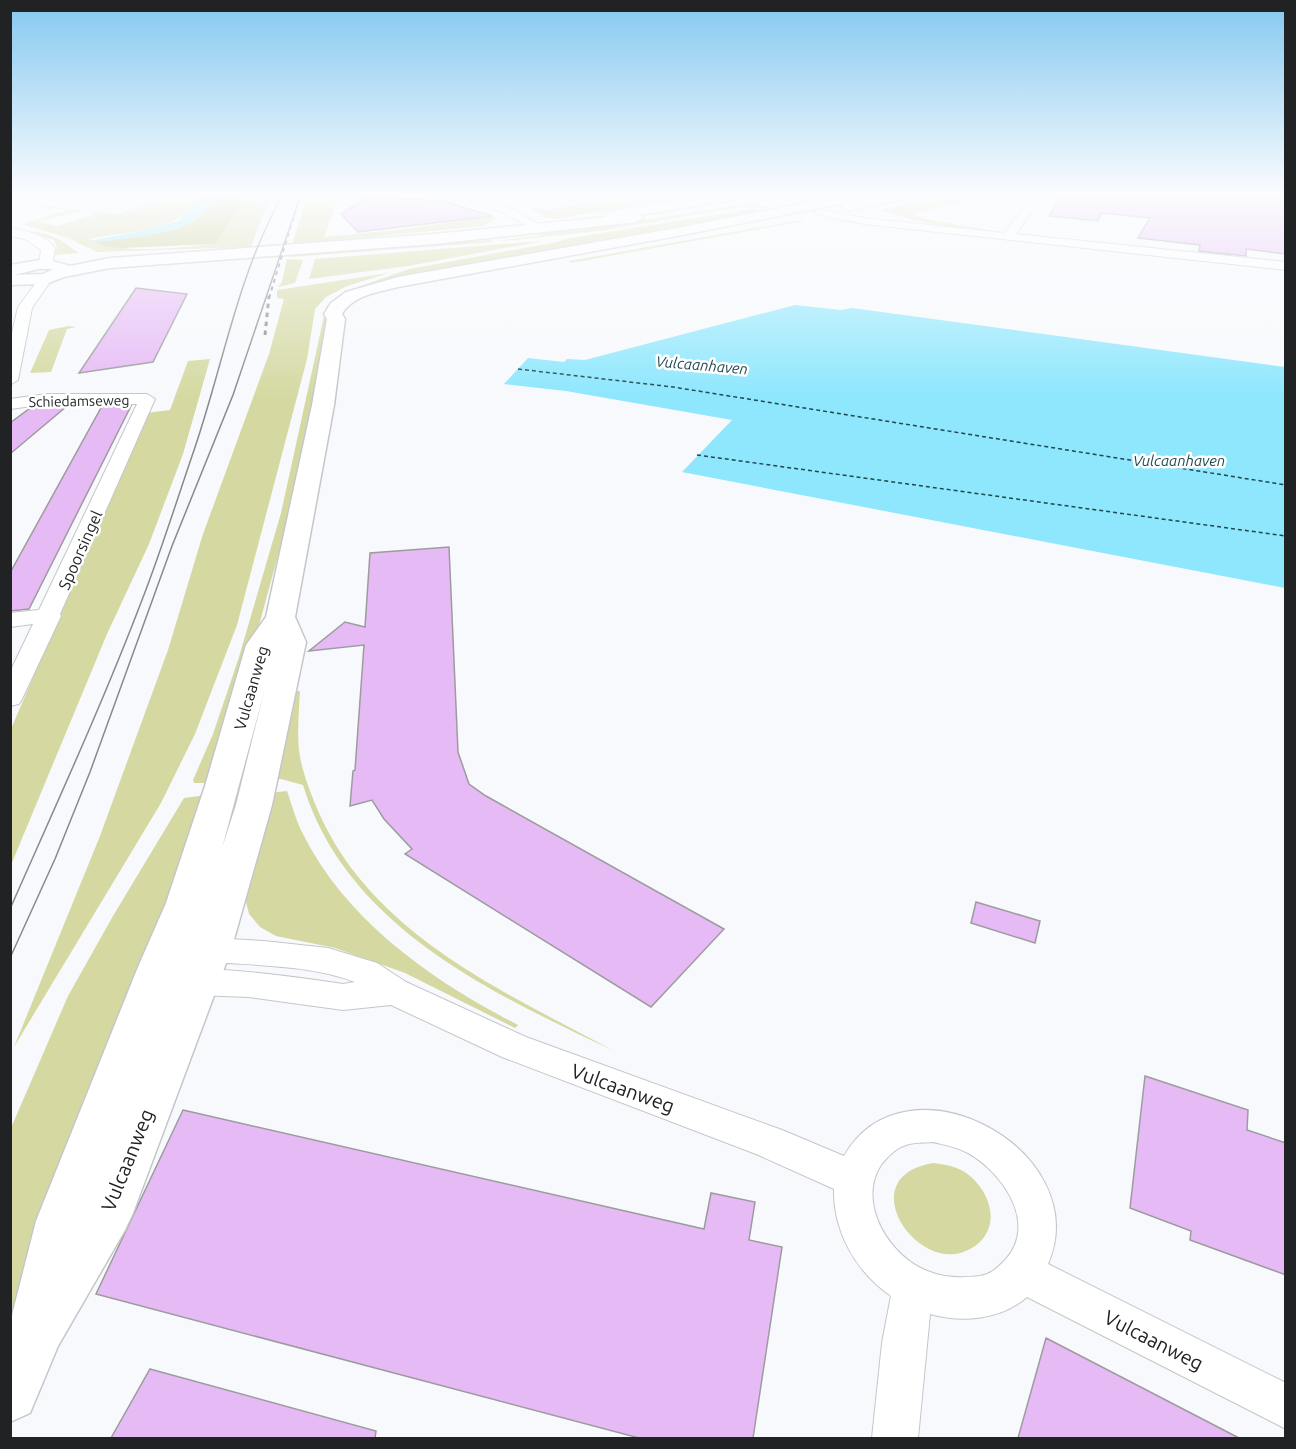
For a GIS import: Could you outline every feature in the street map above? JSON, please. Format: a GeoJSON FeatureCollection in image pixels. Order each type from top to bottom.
{"type":"FeatureCollection","features":[{"type":"Feature","properties":{"kind":"main road"},"geometry":{"type":"LineString","coordinates":[[16,276],[128,262]]}},
{"type":"Feature","properties":{"kind":"main road"},"geometry":{"type":"LineString","coordinates":[[503,262],[374,288],[355,295],[336,308],[333,314],[336,319],[369,298],[405,288],[543,262]]}},
{"type":"Feature","properties":{"kind":"main road","name":"Vulcaanweg"},"geometry":{"type":"LineString","coordinates":[[188,966],[186,903],[211,827],[261,645],[280,617],[323,405],[336,319]]}},
{"type":"Feature","properties":{"kind":"main road","name":"Vulcaanweg"},"geometry":{"type":"LineString","coordinates":[[10,1393],[37,1328],[62,1221],[188,966],[254,805],[291,642],[280,617]]}},
{"type":"Feature","properties":{"kind":"street"},"geometry":{"type":"LineString","coordinates":[[25,262],[16,276],[20,298],[25,307]]}},
{"type":"Feature","properties":{"kind":"street"},"geometry":{"type":"LineString","coordinates":[[10,380],[15,337],[25,307],[54,270],[52,262]]}},
{"type":"Feature","properties":{"kind":"street"},"geometry":{"type":"LineString","coordinates":[[1245,262],[1286,266]]}},
{"type":"Feature","properties":{"kind":"street","name":"Schiedamseweg"},"geometry":{"type":"LineString","coordinates":[[10,404],[47,399],[147,399]]}},
{"type":"Feature","properties":{"kind":"street","name":"Spoorsingel"},"geometry":{"type":"LineString","coordinates":[[10,699],[50,616],[147,399]]}},
{"type":"Feature","properties":{"kind":"street"},"geometry":{"type":"LineString","coordinates":[[10,620],[50,616]]}},
{"type":"Feature","properties":{"kind":"street","name":"Vulcaanweg"},"geometry":{"type":"LineString","coordinates":[[188,966],[249,984],[343,997],[394,992],[514,1047],[769,1142],[854,1179]]}},
{"type":"Feature","properties":{"kind":"street"},"geometry":{"type":"LineString","coordinates":[[933,1126],[963,1132],[987,1145],[1009,1163],[1026,1185],[1035,1207],[1038,1229],[1037,1244],[1023,1273],[1004,1290],[977,1298],[947,1298],[913,1286],[896,1275],[878,1259],[864,1239],[856,1219],[852,1198],[854,1179],[862,1159],[880,1140],[904,1129],[933,1126]]}},
{"type":"Feature","properties":{"kind":"street","name":"Vulcaanweg"},"geometry":{"type":"LineString","coordinates":[[1023,1273],[1286,1407]]}},
{"type":"Feature","properties":{"kind":"street"},"geometry":{"type":"LineString","coordinates":[[895,1438],[904,1343],[913,1286]]}},
{"type":"Feature","properties":{"kind":"green space"},"geometry":{"type":"Polygon","coordinates":[[[286,262],[302,262],[295,283],[278,287],[282,282],[286,262]]]}},
{"type":"Feature","properties":{"kind":"green space"},"geometry":{"type":"Polygon","coordinates":[[[314,262],[432,262],[408,266],[309,279],[314,262]]]}},
{"type":"Feature","properties":{"kind":"green space"},"geometry":{"type":"Polygon","coordinates":[[[449,262],[499,262],[392,282],[336,305],[290,511],[251,655],[210,783],[194,783],[193,780],[213,734],[239,657],[281,513],[326,307],[347,291],[409,269],[449,262]]]}},
{"type":"Feature","properties":{"kind":"green space"},"geometry":{"type":"Polygon","coordinates":[[[389,273],[347,286],[326,297],[315,309],[307,359],[237,625],[195,734],[161,803],[14,1047],[100,836],[168,650],[203,534],[269,354],[284,299],[277,298],[277,290],[389,273]]]}},
{"type":"Feature","properties":{"kind":"green space"},"geometry":{"type":"Polygon","coordinates":[[[76,327],[67,329],[51,372],[30,373],[49,330],[76,327]]]}},
{"type":"Feature","properties":{"kind":"green space"},"geometry":{"type":"Polygon","coordinates":[[[210,359],[183,454],[149,544],[107,634],[11,865],[11,729],[146,413],[170,410],[188,361],[210,359]]]}},
{"type":"Feature","properties":{"kind":"green space"},"geometry":{"type":"Polygon","coordinates":[[[294,691],[300,691],[299,750],[311,793],[339,850],[368,889],[403,922],[441,952],[525,1004],[612,1050],[518,1004],[472,978],[428,949],[387,916],[352,878],[324,834],[303,785],[281,779],[270,779],[294,691]]]}},
{"type":"Feature","properties":{"kind":"green space"},"geometry":{"type":"Polygon","coordinates":[[[287,791],[301,829],[321,865],[368,921],[424,969],[518,1025],[515,1028],[405,973],[335,948],[276,936],[260,927],[249,914],[244,894],[267,793],[287,791]]]}},
{"type":"Feature","properties":{"kind":"green space"},"geometry":{"type":"Polygon","coordinates":[[[207,795],[106,1070],[11,1315],[11,1128],[68,996],[113,916],[184,798],[207,795]]]}},
{"type":"Feature","properties":{"kind":"green space"},"geometry":{"type":"Polygon","coordinates":[[[933,1163],[963,1171],[981,1188],[987,1199],[990,1221],[987,1232],[981,1241],[970,1249],[950,1254],[931,1250],[914,1238],[901,1222],[894,1204],[896,1186],[908,1172],[933,1163]]]}},
{"type":"Feature","properties":{"kind":"water","name":"Vulcaanhaven"},"geometry":{"type":"Polygon","coordinates":[[[795,305],[841,310],[852,308],[1285,367],[1285,588],[682,472],[732,420],[566,391],[504,384],[528,358],[564,362],[567,359],[585,360],[795,305]]]}},
{"type":"Feature","properties":{"kind":"building"},"geometry":{"type":"Polygon","coordinates":[[[136,288],[187,294],[153,362],[79,373],[136,288]]]}},
{"type":"Feature","properties":{"kind":"building"},"geometry":{"type":"Polygon","coordinates":[[[67,406],[10,454],[10,423],[29,409],[67,406]]]}},
{"type":"Feature","properties":{"kind":"building"},"geometry":{"type":"Polygon","coordinates":[[[102,406],[131,406],[29,609],[10,611],[10,573],[102,406]]]}},
{"type":"Feature","properties":{"kind":"building"},"geometry":{"type":"Polygon","coordinates":[[[449,547],[458,752],[469,784],[486,796],[724,929],[651,1007],[405,854],[412,849],[384,819],[372,800],[350,806],[353,771],[355,770],[364,645],[309,651],[345,622],[365,627],[370,553],[449,547]]]}},
{"type":"Feature","properties":{"kind":"building"},"geometry":{"type":"Polygon","coordinates":[[[976,902],[1040,921],[1035,943],[971,923],[976,902]]]}},
{"type":"Feature","properties":{"kind":"building"},"geometry":{"type":"Polygon","coordinates":[[[1145,1076],[1248,1110],[1247,1130],[1286,1143],[1286,1275],[1190,1240],[1191,1231],[1130,1208],[1145,1076]]]}},
{"type":"Feature","properties":{"kind":"building"},"geometry":{"type":"Polygon","coordinates":[[[183,1110],[704,1229],[711,1193],[755,1202],[749,1240],[782,1247],[753,1438],[639,1438],[96,1294],[183,1110]]]}},
{"type":"Feature","properties":{"kind":"building"},"geometry":{"type":"Polygon","coordinates":[[[1046,1338],[1239,1438],[1018,1438],[1046,1338]]]}},
{"type":"Feature","properties":{"kind":"building"},"geometry":{"type":"Polygon","coordinates":[[[150,1369],[376,1431],[375,1438],[111,1438],[150,1369]]]}},
{"type":"Feature","properties":{"kind":"ferry route"},"geometry":{"type":"LineString","coordinates":[[518,369],[673,387],[1286,485]]}},
{"type":"Feature","properties":{"kind":"ferry route"},"geometry":{"type":"LineString","coordinates":[[697,455],[1286,536]]}},
{"type":"Feature","properties":{"kind":"tram line"},"geometry":{"type":"LineString","coordinates":[[10,909],[95,717],[142,600],[202,425],[252,262]]}},
{"type":"Feature","properties":{"kind":"tram line"},"geometry":{"type":"LineString","coordinates":[[10,958],[55,859],[90,772],[172,546],[233,395],[278,262]]}},
{"type":"Feature","properties":{"kind":"railway"},"geometry":{"type":"LineString","coordinates":[[269,298],[280,262]]}},
{"type":"Feature","properties":{"kind":"railway"},"geometry":{"type":"LineString","coordinates":[[265,335],[269,296]]}}]}
